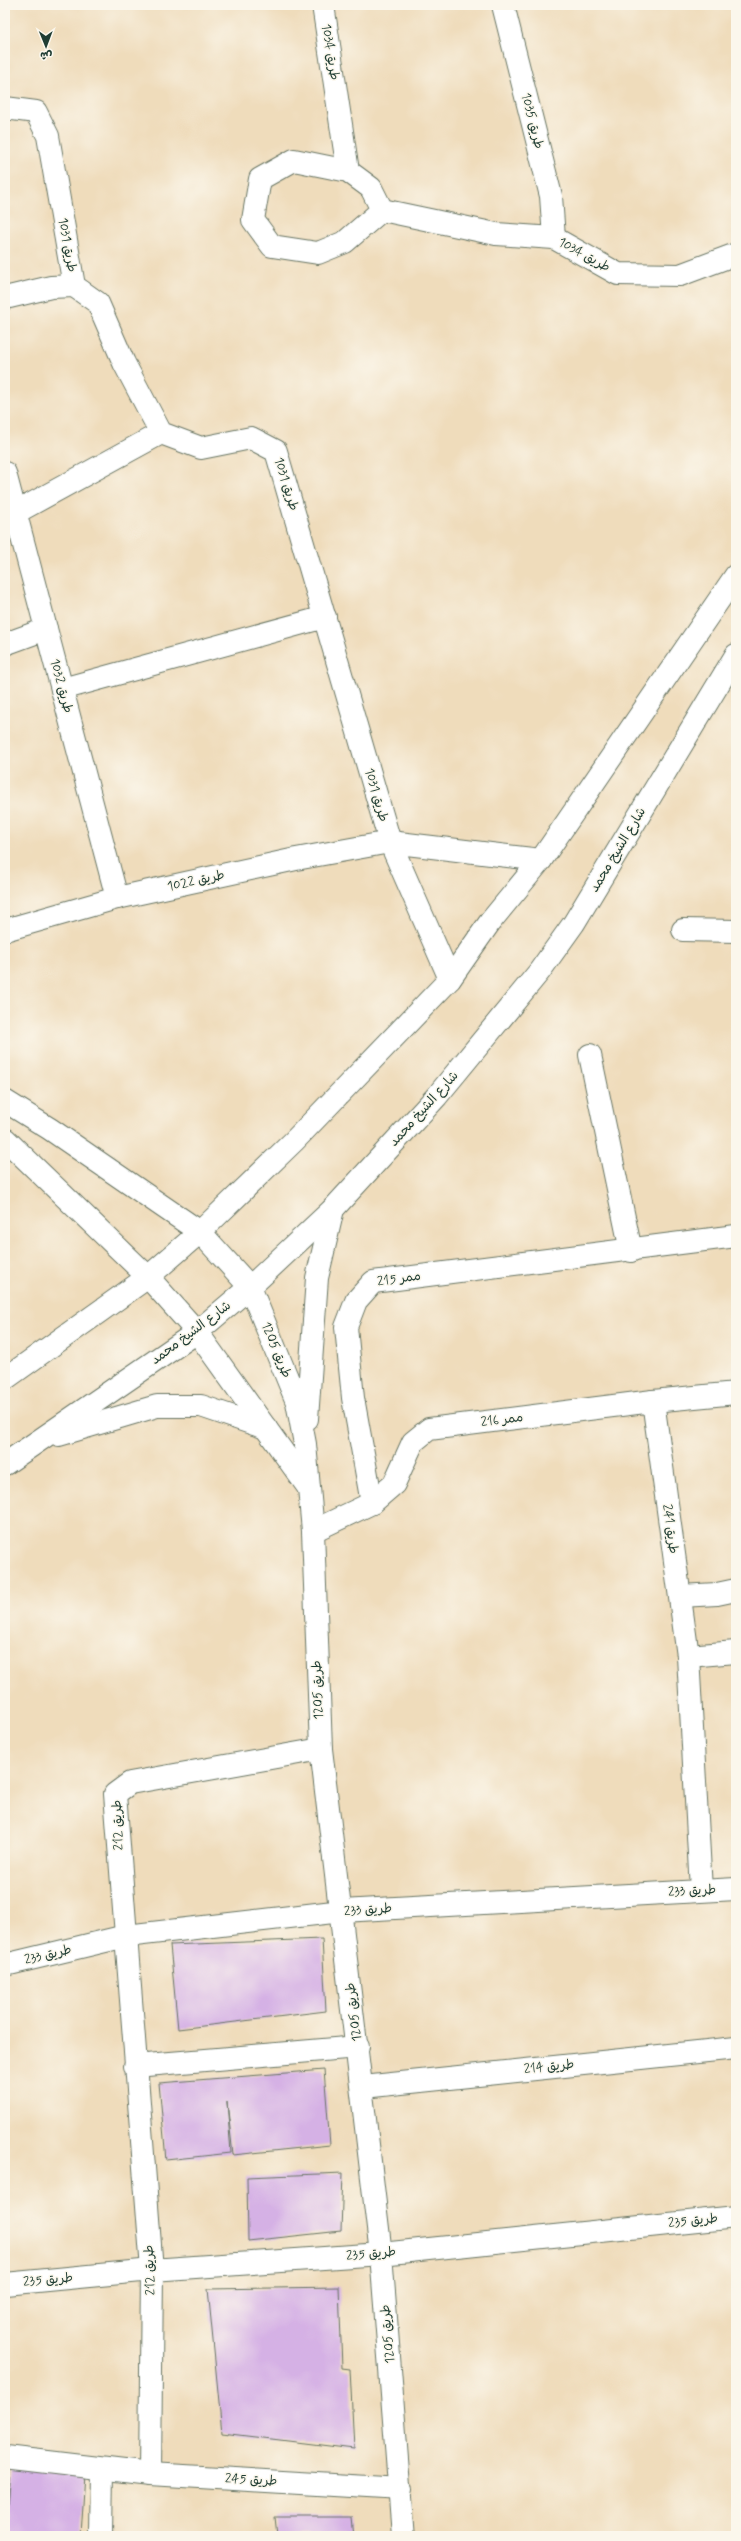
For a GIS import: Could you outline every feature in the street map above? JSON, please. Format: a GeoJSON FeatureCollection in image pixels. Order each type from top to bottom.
{"type":"FeatureCollection","features":[{"type":"Feature","properties":{"kind":"street","name":"طريق 1034"},"geometry":{"type":"LineString","coordinates":[[323,5],[348,171]]}},
{"type":"Feature","properties":{"kind":"street","name":"طريق 1035"},"geometry":{"type":"LineString","coordinates":[[503,5],[551,196],[554,238]]}},
{"type":"Feature","properties":{"kind":"street","name":"طريق 1031"},"geometry":{"type":"LineString","coordinates":[[5,108],[36,112],[48,136],[74,286],[98,303],[124,363],[161,433],[201,448],[251,438],[276,451],[390,842]]}},
{"type":"Feature","properties":{"kind":"street"},"geometry":{"type":"LineString","coordinates":[[294,160],[348,171],[371,188],[382,210],[345,242],[318,253],[272,246],[254,220],[260,179],[294,160]]}},
{"type":"Feature","properties":{"kind":"street","name":"طريق 1034"},"geometry":{"type":"LineString","coordinates":[[382,210],[496,234],[554,238],[618,274],[680,275],[736,254]]}},
{"type":"Feature","properties":{"kind":"street"},"geometry":{"type":"LineString","coordinates":[[5,298],[51,287],[74,286]]}},
{"type":"Feature","properties":{"kind":"street"},"geometry":{"type":"LineString","coordinates":[[15,513],[161,433]]}},
{"type":"Feature","properties":{"kind":"street","name":"طريق 1032"},"geometry":{"type":"LineString","coordinates":[[5,473],[117,898]]}},
{"type":"Feature","properties":{"kind":"street"},"geometry":{"type":"LineString","coordinates":[[5,1379],[148,1277],[200,1232],[294,1141],[450,978],[490,922],[541,860],[736,575]]}},
{"type":"Feature","properties":{"kind":"street"},"geometry":{"type":"LineString","coordinates":[[62,689],[325,617]]}},
{"type":"Feature","properties":{"kind":"street"},"geometry":{"type":"LineString","coordinates":[[5,644],[46,629]]}},
{"type":"Feature","properties":{"kind":"street","name":"شارع الشيخ محمد"},"geometry":{"type":"LineString","coordinates":[[5,1464],[197,1332],[250,1287],[333,1209],[437,1096],[539,972],[574,923],[736,655]]}},
{"type":"Feature","properties":{"kind":"street"},"geometry":{"type":"LineString","coordinates":[[390,842],[450,978]]}},
{"type":"Feature","properties":{"kind":"street","name":"طريق 1022"},"geometry":{"type":"LineString","coordinates":[[5,930],[117,898],[296,859],[390,842],[541,860]]}},
{"type":"Feature","properties":{"kind":"street"},"geometry":{"type":"LineString","coordinates":[[683,930],[736,931]]}},
{"type":"Feature","properties":{"kind":"street"},"geometry":{"type":"LineString","coordinates":[[590,1055],[631,1250]]}},
{"type":"Feature","properties":{"kind":"street","name":"طريق 1205"},"geometry":{"type":"LineString","coordinates":[[5,1101],[50,1129],[200,1232],[250,1287],[297,1402],[306,1444],[313,1531],[321,1749],[363,2087],[381,2254],[403,2536]]}},
{"type":"Feature","properties":{"kind":"street"},"geometry":{"type":"LineString","coordinates":[[5,1139],[148,1277],[197,1332],[309,1488]]}},
{"type":"Feature","properties":{"kind":"street"},"geometry":{"type":"LineString","coordinates":[[306,1444],[317,1278],[333,1209]]}},
{"type":"Feature","properties":{"kind":"street","name":"ممر 215"},"geometry":{"type":"LineString","coordinates":[[372,1503],[353,1398],[346,1327],[356,1301],[372,1282],[736,1236]]}},
{"type":"Feature","properties":{"kind":"street","name":"ممر 216"},"geometry":{"type":"LineString","coordinates":[[313,1531],[372,1503],[394,1484],[413,1442],[429,1429],[653,1400],[736,1393]]}},
{"type":"Feature","properties":{"kind":"street","name":"طريق 241"},"geometry":{"type":"LineString","coordinates":[[653,1400],[688,1656],[701,1890]]}},
{"type":"Feature","properties":{"kind":"street"},"geometry":{"type":"LineString","coordinates":[[41,1440],[157,1406],[201,1406],[266,1428]]}},
{"type":"Feature","properties":{"kind":"street"},"geometry":{"type":"LineString","coordinates":[[680,1596],[717,1594],[736,1590]]}},
{"type":"Feature","properties":{"kind":"street"},"geometry":{"type":"LineString","coordinates":[[688,1656],[736,1652]]}},
{"type":"Feature","properties":{"kind":"street","name":"طريق 212"},"geometry":{"type":"LineString","coordinates":[[150,2474],[152,2270],[115,1794],[130,1783],[321,1749]]}},
{"type":"Feature","properties":{"kind":"street","name":"طريق 233"},"geometry":{"type":"LineString","coordinates":[[5,1965],[126,1936],[342,1912],[736,1889]]}},
{"type":"Feature","properties":{"kind":"street"},"geometry":{"type":"LineString","coordinates":[[135,2066],[358,2047]]}},
{"type":"Feature","properties":{"kind":"street","name":"طريق 214"},"geometry":{"type":"LineString","coordinates":[[363,2087],[736,2048]]}},
{"type":"Feature","properties":{"kind":"street","name":"طريق 235"},"geometry":{"type":"LineString","coordinates":[[5,2284],[152,2270],[381,2254],[736,2216]]}},
{"type":"Feature","properties":{"kind":"street","name":"طريق 245"},"geometry":{"type":"LineString","coordinates":[[5,2457],[150,2474],[400,2489]]}},
{"type":"Feature","properties":{"kind":"street"},"geometry":{"type":"LineString","coordinates":[[101,2536],[102,2469]]}},
{"type":"Feature","properties":{"kind":"building"},"geometry":{"type":"Polygon","coordinates":[[[322,1939],[326,2011],[178,2029],[170,1945],[322,1939]]]}},
{"type":"Feature","properties":{"kind":"building"},"geometry":{"type":"Polygon","coordinates":[[[324,2070],[330,2145],[233,2155],[227,2102],[231,2153],[166,2160],[159,2083],[324,2070]]]}},
{"type":"Feature","properties":{"kind":"building"},"geometry":{"type":"Polygon","coordinates":[[[343,2173],[341,2231],[248,2241],[247,2177],[343,2173]]]}},
{"type":"Feature","properties":{"kind":"building"},"geometry":{"type":"Polygon","coordinates":[[[339,2287],[342,2368],[350,2369],[354,2449],[222,2433],[208,2289],[339,2287]]]}},
{"type":"Feature","properties":{"kind":"building"},"geometry":{"type":"Polygon","coordinates":[[[10,2468],[85,2473],[81,2536],[5,2536],[10,2468]]]}},
{"type":"Feature","properties":{"kind":"building"},"geometry":{"type":"Polygon","coordinates":[[[275,2517],[352,2517],[354,2536],[277,2536],[275,2517]]]}}]}
